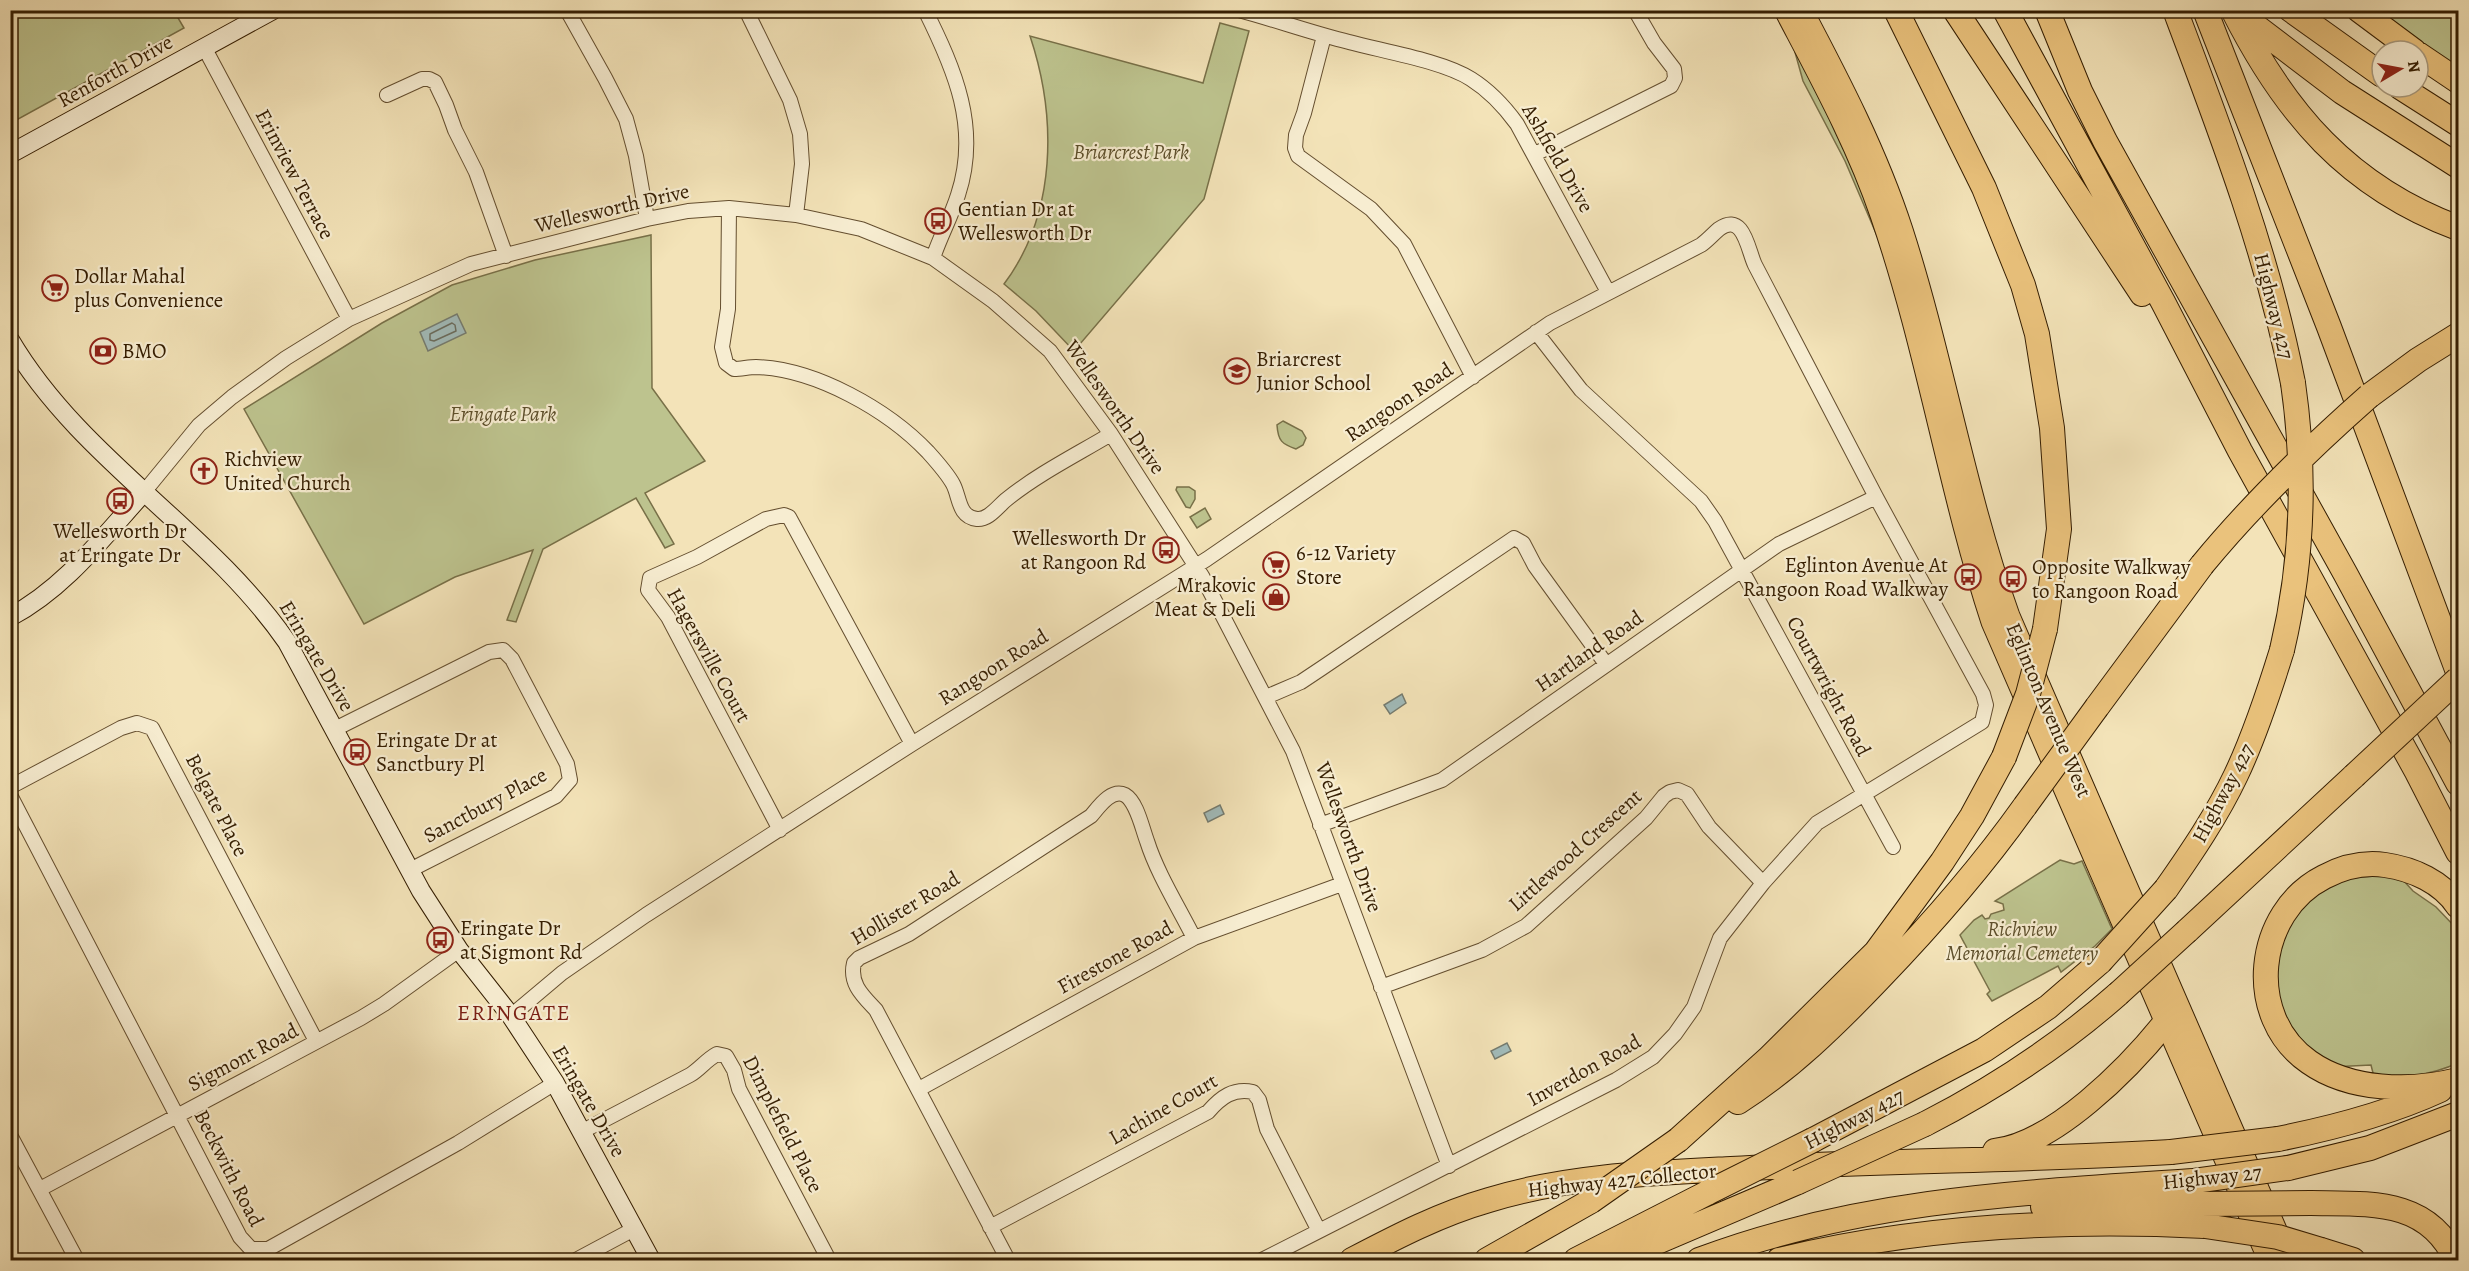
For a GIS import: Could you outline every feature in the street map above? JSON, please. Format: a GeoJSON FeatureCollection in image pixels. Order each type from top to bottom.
{"type":"FeatureCollection","features":[{"type":"Feature","properties":{"kind":"highway"},"geometry":{"type":"LineString","coordinates":[[1885,10],[1926,73]]}},
{"type":"Feature","properties":{"kind":"highway"},"geometry":{"type":"LineString","coordinates":[[1678,1140],[1768,1059],[1875,952],[1966,826],[2004,758],[2028,694],[2045,629],[2059,529],[2052,428],[2037,334],[2023,285],[2003,233],[1966,149],[1896,10]]}},
{"type":"Feature","properties":{"kind":"highway"},"geometry":{"type":"LineString","coordinates":[[1955,10],[2144,297],[2240,451]]}},
{"type":"Feature","properties":{"kind":"highway"},"geometry":{"type":"LineString","coordinates":[[2005,10],[2240,451],[2412,762],[2458,852]]}},
{"type":"Feature","properties":{"kind":"highway"},"geometry":{"type":"LineString","coordinates":[[2047,10],[2080,91],[2105,141],[2356,593],[2458,783]]}},
{"type":"Feature","properties":{"kind":"highway"},"geometry":{"type":"LineString","coordinates":[[2205,10],[2329,327],[2458,672]]}},
{"type":"Feature","properties":{"kind":"highway"},"geometry":{"type":"LineString","coordinates":[[2234,10],[2254,53],[2287,102],[2315,134],[2355,171],[2395,199],[2458,228]]}},
{"type":"Feature","properties":{"kind":"highway"},"geometry":{"type":"LineString","coordinates":[[2234,10],[2343,92],[2458,166]]}},
{"type":"Feature","properties":{"kind":"highway"},"geometry":{"type":"LineString","coordinates":[[2291,10],[2370,66]]}},
{"type":"Feature","properties":{"kind":"highway"},"geometry":{"type":"LineString","coordinates":[[2359,10],[2398,39]]}},
{"type":"Feature","properties":{"kind":"highway","name":"Highway 427"},"geometry":{"type":"LineString","coordinates":[[1576,1260],[1928,1081],[1991,1046],[2048,1006],[2100,962],[2166,889],[2202,837],[2236,775],[2262,714],[2282,650],[2295,590],[2302,503],[2299,432],[2293,383],[2269,276],[2230,162],[2171,12]]}},
{"type":"Feature","properties":{"kind":"highway"},"geometry":{"type":"LineString","coordinates":[[2430,62],[2458,81]]}},
{"type":"Feature","properties":{"kind":"highway"},"geometry":{"type":"LineString","coordinates":[[2419,99],[2458,124]]}},
{"type":"Feature","properties":{"kind":"highway"},"geometry":{"type":"LineString","coordinates":[[1487,1260],[1591,1201],[1678,1140],[1766,1084],[1839,1021],[1924,933],[1997,845],[2202,565],[2239,520],[2280,478],[2369,396],[2418,360],[2458,335]]}},
{"type":"Feature","properties":{"kind":"highway"},"geometry":{"type":"LineString","coordinates":[[1615,1260],[1798,1182],[1925,1124],[2030,1063],[2067,1037],[2118,994],[2458,678]]}},
{"type":"Feature","properties":{"kind":"highway"},"geometry":{"type":"LineString","coordinates":[[2458,906],[2435,883],[2419,873],[2401,867],[2369,864],[2335,871],[2302,890],[2286,909],[2270,939],[2265,974],[2268,997],[2278,1029],[2300,1055],[2319,1069],[2345,1079],[2378,1086],[2418,1086],[2458,1081]]}},
{"type":"Feature","properties":{"kind":"highway"},"geometry":{"type":"LineString","coordinates":[[1906,1162],[2009,1149],[2050,1131],[2078,1110],[2137,1054],[2165,1023]]}},
{"type":"Feature","properties":{"kind":"highway"},"geometry":{"type":"LineString","coordinates":[[1906,1162],[2171,1152],[2278,1139],[2382,1113],[2458,1081]]}},
{"type":"Feature","properties":{"kind":"highway","name":"Highway 27"},"geometry":{"type":"LineString","coordinates":[[1957,1199],[2194,1181],[2288,1168],[2381,1144],[2458,1114]]}},
{"type":"Feature","properties":{"kind":"highway","name":"Highway 427 Collector"},"geometry":{"type":"LineString","coordinates":[[1352,1260],[1442,1216],[1487,1200],[1553,1184],[1709,1170],[1906,1162]]}},
{"type":"Feature","properties":{"kind":"highway"},"geometry":{"type":"LineString","coordinates":[[1699,1260],[1795,1230],[1866,1214],[1957,1199],[1987,1205],[2203,1215],[2352,1260]]}},
{"type":"Feature","properties":{"kind":"highway"},"geometry":{"type":"LineString","coordinates":[[1779,1260],[1881,1239],[2003,1226],[2203,1215],[2311,1203],[2398,1208],[2420,1218],[2437,1230],[2456,1260]]}},
{"type":"Feature","properties":{"kind":"main road","name":"Eglinton Avenue West"},"geometry":{"type":"LineString","coordinates":[[1785,10],[1843,122],[1880,213],[1907,302],[1973,561],[1992,622],[2269,1260]]}},
{"type":"Feature","properties":{"kind":"main road","name":"Eglinton Avenue West"},"geometry":{"type":"LineString","coordinates":[[1802,10],[1855,112],[1895,209],[1914,270],[1985,545],[2009,616],[2289,1260]]}},
{"type":"Feature","properties":{"kind":"street","name":"Renforth Drive"},"geometry":{"type":"LineString","coordinates":[[10,154],[273,10]]}},
{"type":"Feature","properties":{"kind":"street"},"geometry":{"type":"LineString","coordinates":[[567,10],[606,78],[626,119],[636,156],[646,219]]}},
{"type":"Feature","properties":{"kind":"street"},"geometry":{"type":"LineString","coordinates":[[746,10],[790,100],[800,134],[802,164],[796,214]]}},
{"type":"Feature","properties":{"kind":"street"},"geometry":{"type":"LineString","coordinates":[[925,10],[949,57],[965,113],[965,168],[959,194],[933,258]]}},
{"type":"Feature","properties":{"kind":"street","name":"Ashfield Drive"},"geometry":{"type":"LineString","coordinates":[[1239,10],[1259,13],[1324,36],[1435,65],[1469,78],[1506,109],[1535,154],[1608,292]]}},
{"type":"Feature","properties":{"kind":"street"},"geometry":{"type":"LineString","coordinates":[[1535,154],[1671,86],[1675,78],[1674,69],[1654,43],[1635,10]]}},
{"type":"Feature","properties":{"kind":"street"},"geometry":{"type":"LineString","coordinates":[[1324,36],[1296,135],[1295,147],[1298,156],[1371,209],[1404,244],[1473,377]]}},
{"type":"Feature","properties":{"kind":"street","name":"Erinview Terrace"},"geometry":{"type":"LineString","coordinates":[[204,47],[348,320]]}},
{"type":"Feature","properties":{"kind":"street"},"geometry":{"type":"LineString","coordinates":[[387,95],[422,79],[435,82],[476,172],[506,256]]}},
{"type":"Feature","properties":{"kind":"street"},"geometry":{"type":"LineString","coordinates":[[729,208],[728,309],[722,347],[726,363],[734,369],[755,367],[798,375],[843,391],[868,406],[904,430],[938,463],[953,484],[957,502],[968,515],[977,519],[985,518],[1015,493],[1111,434]]}},
{"type":"Feature","properties":{"kind":"street","name":"Wellesworth Drive"},"geometry":{"type":"LineString","coordinates":[[10,617],[33,605],[70,573],[144,492],[199,425],[232,397],[286,358],[348,320],[471,264],[646,219],[688,211],[729,208],[796,214],[861,229],[933,258],[993,301],[1050,351],[1111,434],[1195,566],[1293,752],[1449,1166]]}},
{"type":"Feature","properties":{"kind":"street","name":"Rangoon Road"},"geometry":{"type":"LineString","coordinates":[[511,1016],[562,973],[610,939],[912,744],[1195,566],[1536,332],[1701,244],[1729,225],[1738,226],[1744,232],[1755,265],[1876,497],[1983,694],[1986,714],[1982,722],[1974,729],[1862,794]]}},
{"type":"Feature","properties":{"kind":"street","name":"Courtwright Road"},"geometry":{"type":"LineString","coordinates":[[1536,332],[1581,390],[1701,501],[1715,521],[1862,794],[1893,847]]}},
{"type":"Feature","properties":{"kind":"street","name":"Eringate Drive"},"geometry":{"type":"LineString","coordinates":[[10,340],[32,374],[57,405],[235,578],[265,612],[293,651],[410,870],[459,950],[511,1016],[555,1083],[651,1260]]}},
{"type":"Feature","properties":{"kind":"street","name":"Hartland Road"},"geometry":{"type":"LineString","coordinates":[[1320,825],[1442,780],[1779,544],[1876,497]]}},
{"type":"Feature","properties":{"kind":"street","name":"Hagersville Court"},"geometry":{"type":"LineString","coordinates":[[780,830],[668,617],[648,590],[650,578],[697,557],[766,519],[784,514],[789,517],[912,744]]}},
{"type":"Feature","properties":{"kind":"street"},"geometry":{"type":"LineString","coordinates":[[1266,697],[1292,687],[1322,668],[1514,538],[1523,543],[1535,566],[1606,664]]}},
{"type":"Feature","properties":{"kind":"street","name":"Sanctbury Place"},"geometry":{"type":"LineString","coordinates":[[335,729],[489,652],[503,650],[512,659],[567,764],[570,780],[556,796],[410,870]]}},
{"type":"Feature","properties":{"kind":"street","name":"Belgate Place"},"geometry":{"type":"LineString","coordinates":[[10,787],[122,728],[137,723],[152,728],[316,1041]]}},
{"type":"Feature","properties":{"kind":"street","name":"Littlewood Crescent"},"geometry":{"type":"LineString","coordinates":[[1381,987],[1482,950],[1526,926],[1646,819],[1664,796],[1670,792],[1678,790],[1687,794],[1709,827],[1763,883]]}},
{"type":"Feature","properties":{"kind":"street","name":"Inverdon Road"},"geometry":{"type":"LineString","coordinates":[[1262,1260],[1616,1080],[1653,1057],[1670,1041],[1683,1023],[1700,993],[1711,956],[1720,938],[1763,883],[1817,823],[1862,794]]}},
{"type":"Feature","properties":{"kind":"street","name":"Beckwith Road"},"geometry":{"type":"LineString","coordinates":[[10,795],[240,1237],[251,1249],[262,1250],[458,1143],[555,1083]]}},
{"type":"Feature","properties":{"kind":"street","name":"Hollister Road"},"geometry":{"type":"LineString","coordinates":[[1008,1260],[876,1010],[855,986],[852,978],[854,963],[859,958],[909,934],[1081,822],[1111,796],[1125,795],[1132,804],[1150,850],[1194,938]]}},
{"type":"Feature","properties":{"kind":"street","name":"Firestone Road"},"geometry":{"type":"LineString","coordinates":[[919,1089],[1194,938],[1342,884]]}},
{"type":"Feature","properties":{"kind":"street","name":"Sigmont Road"},"geometry":{"type":"LineString","coordinates":[[40,1189],[384,1004],[459,950]]}},
{"type":"Feature","properties":{"kind":"street","name":"Dimplefield Place"},"geometry":{"type":"LineString","coordinates":[[583,1131],[690,1075],[717,1054],[726,1056],[734,1070],[739,1089],[829,1260]]}},
{"type":"Feature","properties":{"kind":"street","name":"Lachine Court"},"geometry":{"type":"LineString","coordinates":[[990,1227],[1208,1112],[1218,1100],[1230,1093],[1242,1090],[1253,1092],[1259,1100],[1267,1129],[1318,1231]]}},
{"type":"Feature","properties":{"kind":"street"},"geometry":{"type":"LineString","coordinates":[[10,1135],[77,1260]]}},
{"type":"Feature","properties":{"kind":"street"},"geometry":{"type":"LineString","coordinates":[[576,1260],[634,1229]]}},
{"type":"Feature","properties":{"kind":"green space"},"geometry":{"type":"Polygon","coordinates":[[[11,10],[174,11],[184,28],[11,123],[11,10]]]}},
{"type":"Feature","properties":{"kind":"green space"},"geometry":{"type":"Polygon","coordinates":[[[1774,11],[1779,11],[1837,123],[1881,245],[1845,161],[1803,81],[1793,45],[1782,20],[1774,11]]]}},
{"type":"Feature","properties":{"kind":"green space"},"geometry":{"type":"Polygon","coordinates":[[[2367,11],[2458,11],[2458,70],[2430,52],[2430,39],[2410,39],[2367,11]]]}},
{"type":"Feature","properties":{"kind":"green space","name":"Briarcrest Park"},"geometry":{"type":"Polygon","coordinates":[[[1220,23],[1249,31],[1204,199],[1074,351],[1036,311],[1004,284],[1021,256],[1034,227],[1043,196],[1047,164],[1048,131],[1045,99],[1030,36],[1203,83],[1220,23]]]}},
{"type":"Feature","properties":{"kind":"green space","name":"Eringate Park"},"geometry":{"type":"Polygon","coordinates":[[[651,235],[652,388],[705,461],[645,493],[674,544],[665,548],[636,498],[543,549],[516,622],[507,620],[533,550],[455,577],[364,624],[244,409],[382,323],[452,285],[535,260],[651,235]]]}},
{"type":"Feature","properties":{"kind":"green space"},"geometry":{"type":"Polygon","coordinates":[[[1283,421],[1302,431],[1306,438],[1303,445],[1296,449],[1282,441],[1278,435],[1277,425],[1283,421]]]}},
{"type":"Feature","properties":{"kind":"green space"},"geometry":{"type":"Polygon","coordinates":[[[1177,487],[1189,487],[1195,491],[1195,499],[1190,508],[1186,507],[1176,490],[1177,487]]]}},
{"type":"Feature","properties":{"kind":"green space"},"geometry":{"type":"Polygon","coordinates":[[[1205,508],[1211,519],[1197,528],[1190,517],[1205,508]]]}},
{"type":"Feature","properties":{"kind":"green space","name":"Richview Memorial Cemetery"},"geometry":{"type":"Polygon","coordinates":[[[2060,860],[2074,864],[2082,861],[2112,929],[2095,946],[2061,972],[2058,966],[1992,1001],[1987,994],[1990,991],[1960,935],[1982,915],[1985,919],[1991,914],[2004,910],[2003,904],[1995,901],[2060,860]]]}},
{"type":"Feature","properties":{"kind":"green space"},"geometry":{"type":"Polygon","coordinates":[[[2387,875],[2402,879],[2413,891],[2436,907],[2458,930],[2458,1063],[2418,1075],[2374,1077],[2371,1065],[2331,1067],[2315,1057],[2279,1011],[2276,950],[2293,914],[2326,886],[2350,878],[2387,875]]]}},
{"type":"Feature","properties":{"kind":"water"},"geometry":{"type":"Polygon","coordinates":[[[457,314],[466,333],[428,351],[420,332],[457,314]]]}},
{"type":"Feature","properties":{"kind":"water"},"geometry":{"type":"Polygon","coordinates":[[[1402,694],[1406,703],[1390,714],[1384,705],[1402,694]]]}},
{"type":"Feature","properties":{"kind":"water"},"geometry":{"type":"Polygon","coordinates":[[[1220,805],[1224,814],[1208,822],[1204,813],[1220,805]]]}},
{"type":"Feature","properties":{"kind":"water"},"geometry":{"type":"Polygon","coordinates":[[[1507,1043],[1511,1051],[1495,1059],[1491,1051],[1507,1043]]]}},
{"type":"Feature","properties":{"kind":"place","name":"Gentian Dr at Wellesworth Dr"},"geometry":{"type":"Point","coordinates":[938,221]}},
{"type":"Feature","properties":{"kind":"place","name":"Dollar Mahal plus Convenience"},"geometry":{"type":"Point","coordinates":[55,288]}},
{"type":"Feature","properties":{"kind":"place","name":"BMO"},"geometry":{"type":"Point","coordinates":[103,351]}},
{"type":"Feature","properties":{"kind":"place","name":"Briarcrest Junior School"},"geometry":{"type":"Point","coordinates":[1237,371]}},
{"type":"Feature","properties":{"kind":"place","name":"Richview United Church"},"geometry":{"type":"Point","coordinates":[204,471]}},
{"type":"Feature","properties":{"kind":"place","name":"Wellesworth Dr at Eringate Dr"},"geometry":{"type":"Point","coordinates":[120,501]}},
{"type":"Feature","properties":{"kind":"place","name":"Wellesworth Dr at Rangoon Rd"},"geometry":{"type":"Point","coordinates":[1166,550]}},
{"type":"Feature","properties":{"kind":"place","name":"6-12 Variety Store"},"geometry":{"type":"Point","coordinates":[1276,565]}},
{"type":"Feature","properties":{"kind":"place","name":"Eglinton Avenue At Rangoon Road Walkway"},"geometry":{"type":"Point","coordinates":[1968,577]}},
{"type":"Feature","properties":{"kind":"place","name":"Opposite Walkway to Rangoon Road"},"geometry":{"type":"Point","coordinates":[2013,579]}},
{"type":"Feature","properties":{"kind":"place","name":"Mrakovic Meat & Deli"},"geometry":{"type":"Point","coordinates":[1276,597]}},
{"type":"Feature","properties":{"kind":"place","name":"Eringate Dr at Sanctbury Pl"},"geometry":{"type":"Point","coordinates":[357,752]}},
{"type":"Feature","properties":{"kind":"place","name":"Eringate Dr at Sigmont Rd"},"geometry":{"type":"Point","coordinates":[440,940]}},
{"type":"Feature","properties":{"kind":"district","name":"ERINGATE"},"geometry":{"type":"Point","coordinates":[514,1013]}}]}
